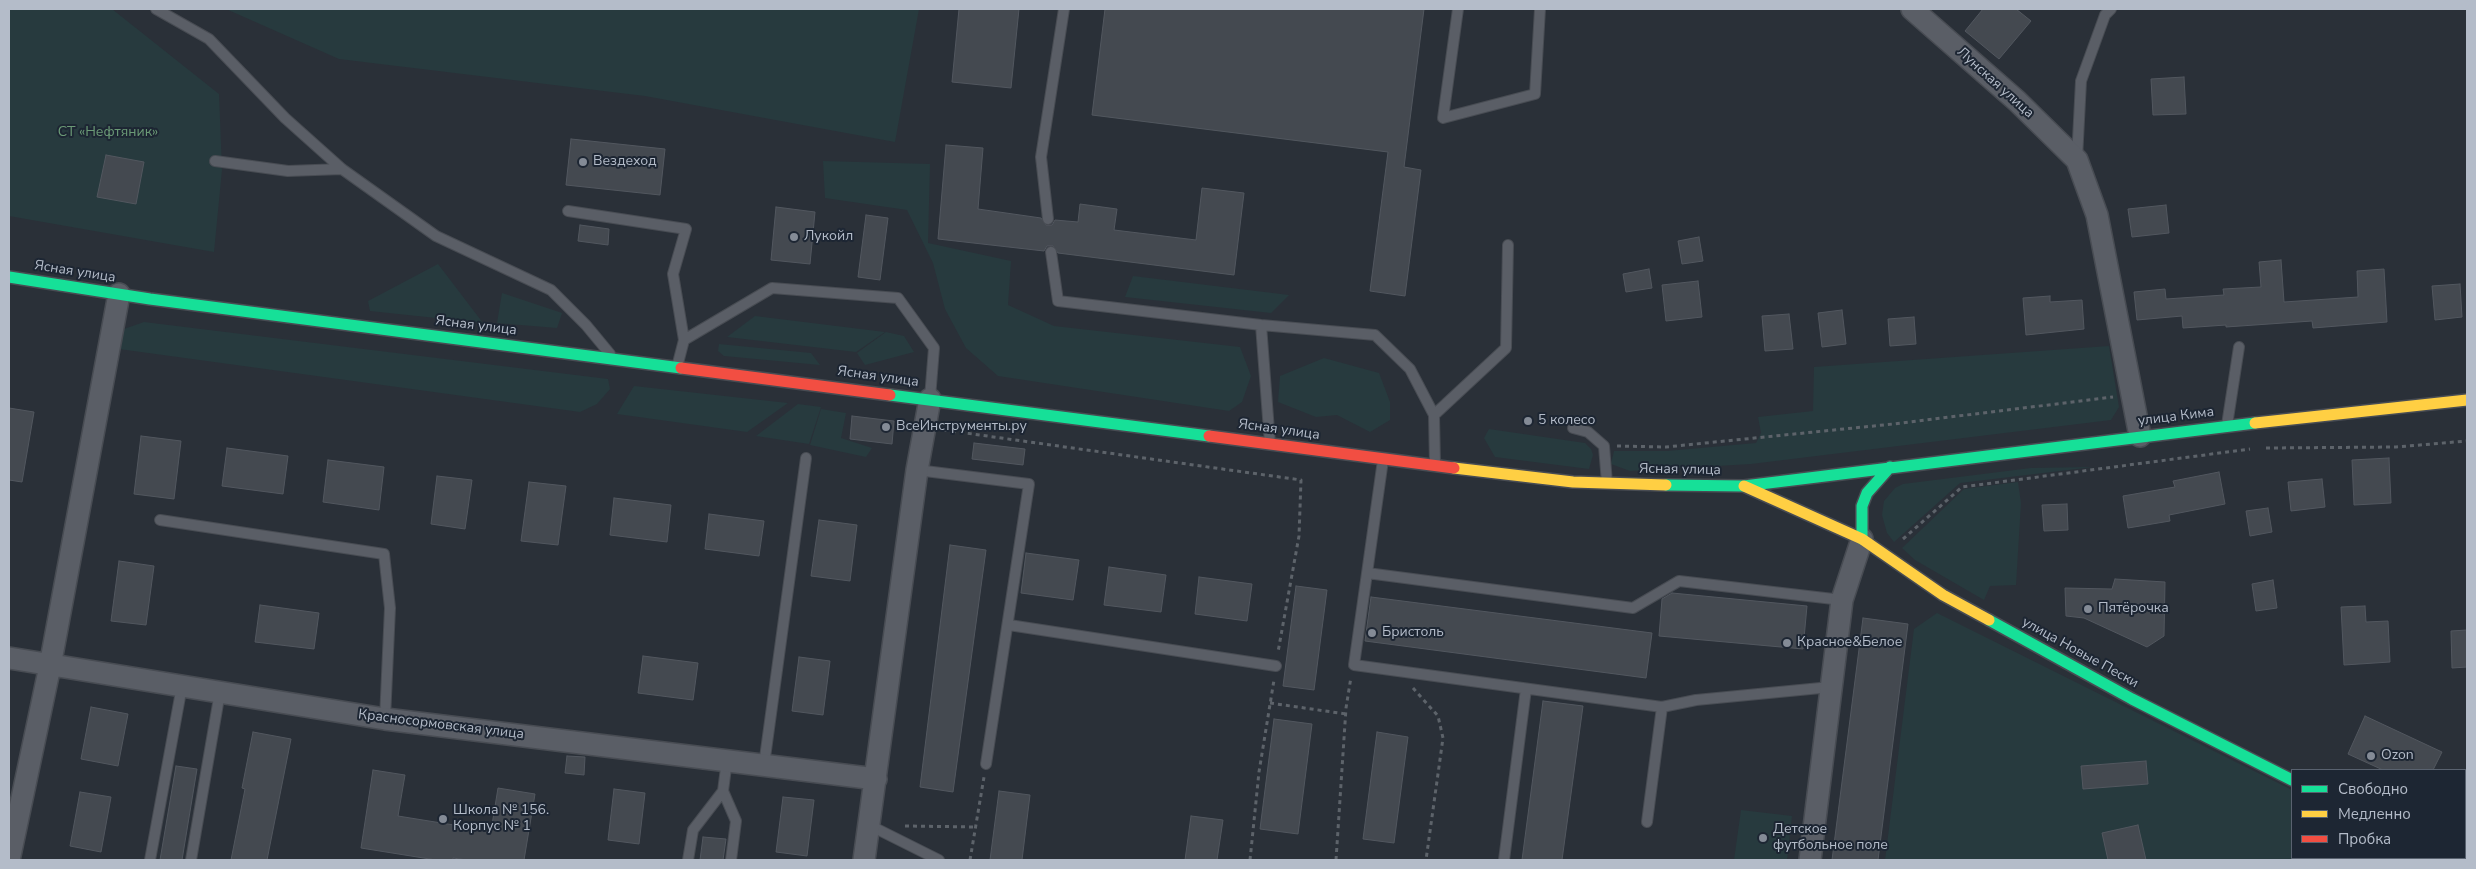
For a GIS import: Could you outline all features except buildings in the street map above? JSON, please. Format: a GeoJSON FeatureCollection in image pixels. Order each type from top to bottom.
{"type":"FeatureCollection","features":[{"type":"Feature","properties":{"kind":"main road","name":"Ясная улица"},"geometry":{"type":"LineString","coordinates":[[9,277],[119,294],[1383,460],[1573,482],[1744,486]]}},
{"type":"Feature","properties":{"kind":"main road","name":"улица Кима"},"geometry":{"type":"LineString","coordinates":[[1744,486],[2140,436],[2467,400]]}},
{"type":"Feature","properties":{"kind":"main road"},"geometry":{"type":"LineString","coordinates":[[1862,539],[1862,506],[1866,493],[1890,467]]}},
{"type":"Feature","properties":{"kind":"main road","name":"улица Новые Пески"},"geometry":{"type":"LineString","coordinates":[[1744,486],[1862,539],[1944,595],[2132,698],[2291,779]]}},
{"type":"Feature","properties":{"kind":"street","name":"Лунская улица"},"geometry":{"type":"LineString","coordinates":[[1912,9],[2017,101],[2077,160]]}},
{"type":"Feature","properties":{"kind":"street"},"geometry":{"type":"LineString","coordinates":[[2077,160],[2097,214],[2140,436]]}},
{"type":"Feature","properties":{"kind":"street"},"geometry":{"type":"LineString","coordinates":[[9,860],[50,666],[119,294]]}},
{"type":"Feature","properties":{"kind":"street"},"geometry":{"type":"LineString","coordinates":[[864,860],[917,470],[930,399]]}},
{"type":"Feature","properties":{"kind":"street"},"geometry":{"type":"LineString","coordinates":[[1810,860],[1842,600],[1862,539]]}},
{"type":"Feature","properties":{"kind":"street","name":"Красносормовская улица"},"geometry":{"type":"LineString","coordinates":[[9,658],[385,719],[876,779]]}},
{"type":"Feature","properties":{"kind":"lane"},"geometry":{"type":"LineString","coordinates":[[156,9],[209,39],[285,118],[342,169],[436,236],[551,290],[586,325],[614,359]]}},
{"type":"Feature","properties":{"kind":"lane"},"geometry":{"type":"LineString","coordinates":[[1048,219],[1042,157],[1064,9]]}},
{"type":"Feature","properties":{"kind":"lane"},"geometry":{"type":"LineString","coordinates":[[1458,9],[1443,118],[1534,94],[1540,9]]}},
{"type":"Feature","properties":{"kind":"lane"},"geometry":{"type":"LineString","coordinates":[[2077,160],[2081,81],[2105,15],[2111,9]]}},
{"type":"Feature","properties":{"kind":"lane"},"geometry":{"type":"LineString","coordinates":[[215,161],[288,171],[342,169]]}},
{"type":"Feature","properties":{"kind":"lane"},"geometry":{"type":"LineString","coordinates":[[568,211],[686,229],[673,274],[684,340],[677,368]]}},
{"type":"Feature","properties":{"kind":"lane"},"geometry":{"type":"LineString","coordinates":[[1434,415],[1506,348],[1508,245]]}},
{"type":"Feature","properties":{"kind":"lane"},"geometry":{"type":"LineString","coordinates":[[1051,252],[1058,302],[1261,325],[1375,335],[1410,369],[1434,415],[1435,466]]}},
{"type":"Feature","properties":{"kind":"lane"},"geometry":{"type":"LineString","coordinates":[[684,340],[772,288],[898,298],[934,348],[930,399]]}},
{"type":"Feature","properties":{"kind":"lane"},"geometry":{"type":"LineString","coordinates":[[1261,325],[1270,444]]}},
{"type":"Feature","properties":{"kind":"lane"},"geometry":{"type":"LineString","coordinates":[[2226,426],[2239,347]]}},
{"type":"Feature","properties":{"kind":"lane"},"geometry":{"type":"LineString","coordinates":[[1574,428],[1588,432],[1604,446],[1607,484]]}},
{"type":"Feature","properties":{"kind":"lane"},"geometry":{"type":"LineString","coordinates":[[764,765],[806,458]]}},
{"type":"Feature","properties":{"kind":"lane"},"geometry":{"type":"LineString","coordinates":[[1383,460],[1354,664],[1662,707],[1696,700],[1831,687]]}},
{"type":"Feature","properties":{"kind":"lane"},"geometry":{"type":"LineString","coordinates":[[917,470],[1029,484],[986,764]]}},
{"type":"Feature","properties":{"kind":"lane"},"geometry":{"type":"LineString","coordinates":[[160,520],[384,554],[390,608],[385,719]]}},
{"type":"Feature","properties":{"kind":"lane"},"geometry":{"type":"LineString","coordinates":[[1367,573],[1632,608],[1679,580],[1842,600]]}},
{"type":"Feature","properties":{"kind":"lane"},"geometry":{"type":"LineString","coordinates":[[1008,625],[1276,666]]}},
{"type":"Feature","properties":{"kind":"lane"},"geometry":{"type":"LineString","coordinates":[[150,860],[182,686]]}},
{"type":"Feature","properties":{"kind":"lane"},"geometry":{"type":"LineString","coordinates":[[1504,860],[1526,689]]}},
{"type":"Feature","properties":{"kind":"lane"},"geometry":{"type":"LineString","coordinates":[[191,860],[220,692]]}},
{"type":"Feature","properties":{"kind":"lane"},"geometry":{"type":"LineString","coordinates":[[1647,822],[1662,707]]}},
{"type":"Feature","properties":{"kind":"lane"},"geometry":{"type":"LineString","coordinates":[[688,860],[693,830],[723,791],[727,760]]}},
{"type":"Feature","properties":{"kind":"lane"},"geometry":{"type":"LineString","coordinates":[[723,791],[736,821],[731,860]]}},
{"type":"Feature","properties":{"kind":"lane"},"geometry":{"type":"LineString","coordinates":[[869,825],[939,860]]}},
{"type":"Feature","properties":{"kind":"path"},"geometry":{"type":"LineString","coordinates":[[1604,446],[1666,447],[1893,424],[2133,394]]}},
{"type":"Feature","properties":{"kind":"path"},"geometry":{"type":"LineString","coordinates":[[925,426],[1301,480],[1299,536],[1270,702],[1250,860]]}},
{"type":"Feature","properties":{"kind":"path"},"geometry":{"type":"LineString","coordinates":[[2265,448],[2396,447],[2467,440]]}},
{"type":"Feature","properties":{"kind":"path"},"geometry":{"type":"LineString","coordinates":[[1885,555],[1962,487],[2255,449]]}},
{"type":"Feature","properties":{"kind":"path"},"geometry":{"type":"LineString","coordinates":[[1336,860],[1346,714],[1354,664]]}},
{"type":"Feature","properties":{"kind":"path"},"geometry":{"type":"LineString","coordinates":[[1398,670],[1438,716],[1443,738],[1426,860]]}},
{"type":"Feature","properties":{"kind":"path"},"geometry":{"type":"LineString","coordinates":[[1270,702],[1346,714]]}},
{"type":"Feature","properties":{"kind":"path"},"geometry":{"type":"LineString","coordinates":[[970,860],[986,764]]}},
{"type":"Feature","properties":{"kind":"path"},"geometry":{"type":"LineString","coordinates":[[869,825],[976,827]]}},
{"type":"Feature","properties":{"kind":"green space","name":"СТ «Нефтяник»"},"geometry":{"type":"Polygon","coordinates":[[[9,9],[112,9],[219,94],[222,170],[214,252],[9,216],[9,9]]]}},
{"type":"Feature","properties":{"kind":"green space"},"geometry":{"type":"Polygon","coordinates":[[[226,9],[919,9],[895,142],[645,96],[339,59],[226,9]]]}},
{"type":"Feature","properties":{"kind":"green space"},"geometry":{"type":"Polygon","coordinates":[[[823,161],[930,164],[928,243],[1011,261],[1008,305],[1054,326],[1240,347],[1251,376],[1242,402],[1229,411],[998,376],[966,348],[945,309],[933,263],[907,210],[825,198],[823,161]]]}},
{"type":"Feature","properties":{"kind":"green space"},"geometry":{"type":"Polygon","coordinates":[[[438,264],[483,323],[370,311],[368,301],[438,264]]]}},
{"type":"Feature","properties":{"kind":"green space"},"geometry":{"type":"Polygon","coordinates":[[[1133,276],[1289,295],[1271,313],[1125,297],[1133,276]]]}},
{"type":"Feature","properties":{"kind":"green space"},"geometry":{"type":"Polygon","coordinates":[[[502,293],[562,313],[557,328],[497,323],[502,293]]]}},
{"type":"Feature","properties":{"kind":"green space"},"geometry":{"type":"Polygon","coordinates":[[[755,316],[885,332],[856,352],[727,337],[755,316]]]}},
{"type":"Feature","properties":{"kind":"green space"},"geometry":{"type":"Polygon","coordinates":[[[144,322],[608,379],[610,389],[597,404],[580,412],[119,349],[124,329],[144,322]]]}},
{"type":"Feature","properties":{"kind":"green space"},"geometry":{"type":"Polygon","coordinates":[[[886,332],[904,336],[914,352],[865,365],[857,353],[886,332]]]}},
{"type":"Feature","properties":{"kind":"green space"},"geometry":{"type":"Polygon","coordinates":[[[719,344],[811,353],[820,365],[724,356],[718,351],[719,344]]]}},
{"type":"Feature","properties":{"kind":"green space"},"geometry":{"type":"Polygon","coordinates":[[[2109,346],[2119,407],[2111,420],[1751,464],[1630,471],[1611,464],[1614,451],[1667,451],[1756,443],[1761,433],[1758,417],[1813,411],[1814,367],[2109,346]]]}},
{"type":"Feature","properties":{"kind":"green space"},"geometry":{"type":"Polygon","coordinates":[[[1324,358],[1379,373],[1390,402],[1390,420],[1370,432],[1337,415],[1316,417],[1278,402],[1280,376],[1324,358]]]}},
{"type":"Feature","properties":{"kind":"green space"},"geometry":{"type":"Polygon","coordinates":[[[634,386],[788,403],[747,432],[617,414],[634,386]]]}},
{"type":"Feature","properties":{"kind":"green space"},"geometry":{"type":"Polygon","coordinates":[[[798,404],[821,407],[809,444],[756,436],[798,404]]]}},
{"type":"Feature","properties":{"kind":"green space"},"geometry":{"type":"Polygon","coordinates":[[[821,409],[846,413],[841,438],[872,448],[866,457],[810,445],[821,409]]]}},
{"type":"Feature","properties":{"kind":"green space"},"geometry":{"type":"Polygon","coordinates":[[[1489,429],[1585,443],[1591,449],[1593,455],[1589,469],[1495,457],[1484,438],[1489,429]]]}},
{"type":"Feature","properties":{"kind":"green space"},"geometry":{"type":"Polygon","coordinates":[[[2093,467],[1960,483],[1894,542],[1887,533],[1882,515],[1884,501],[1895,488],[1903,484],[2031,468],[2093,467]]]}},
{"type":"Feature","properties":{"kind":"green space"},"geometry":{"type":"Polygon","coordinates":[[[2018,482],[2021,503],[2016,585],[1990,586],[1984,600],[1915,560],[1902,548],[1964,489],[2018,482]]]}},
{"type":"Feature","properties":{"kind":"green space"},"geometry":{"type":"Polygon","coordinates":[[[1937,613],[2291,790],[2291,859],[2433,860],[1885,860],[1914,629],[1937,613]]]}},
{"type":"Feature","properties":{"kind":"green space","name":"Детское футбольное поле"},"geometry":{"type":"Polygon","coordinates":[[[1741,810],[1792,816],[1787,860],[1734,860],[1741,810]]]}},
{"type":"Feature","properties":{"kind":"traffic: fast"},"geometry":{"type":"LineString","coordinates":[[9,277],[150,299],[681,368]]}},
{"type":"Feature","properties":{"kind":"traffic: fast"},"geometry":{"type":"LineString","coordinates":[[890,395],[1209,436]]}},
{"type":"Feature","properties":{"kind":"traffic: fast"},"geometry":{"type":"LineString","coordinates":[[1666,485],[1744,486],[2255,423]]}},
{"type":"Feature","properties":{"kind":"traffic: fast"},"geometry":{"type":"LineString","coordinates":[[1862,539],[1862,506],[1867,493],[1890,467]]}},
{"type":"Feature","properties":{"kind":"traffic: fast"},"geometry":{"type":"LineString","coordinates":[[1989,620],[2132,699],[2291,779]]}},
{"type":"Feature","properties":{"kind":"traffic: slow"},"geometry":{"type":"LineString","coordinates":[[2255,423],[2467,400]]}},
{"type":"Feature","properties":{"kind":"traffic: slow"},"geometry":{"type":"LineString","coordinates":[[1454,468],[1573,482],[1666,485]]}},
{"type":"Feature","properties":{"kind":"traffic: slow"},"geometry":{"type":"LineString","coordinates":[[1744,486],[1862,539],[1943,595],[1989,620]]}},
{"type":"Feature","properties":{"kind":"traffic: jam"},"geometry":{"type":"LineString","coordinates":[[681,368],[890,395]]}},
{"type":"Feature","properties":{"kind":"traffic: jam"},"geometry":{"type":"LineString","coordinates":[[1209,436],[1454,468]]}},
{"type":"Feature","properties":{"kind":"place","name":"Вездеход"},"geometry":{"type":"Point","coordinates":[583,162]}},
{"type":"Feature","properties":{"kind":"place","name":"Лукойл"},"geometry":{"type":"Point","coordinates":[794,237]}},
{"type":"Feature","properties":{"kind":"place","name":"5 колесо"},"geometry":{"type":"Point","coordinates":[1528,421]}},
{"type":"Feature","properties":{"kind":"place","name":"ВсеИнструменты.ру"},"geometry":{"type":"Point","coordinates":[886,427]}},
{"type":"Feature","properties":{"kind":"place","name":"Пятёрочка"},"geometry":{"type":"Point","coordinates":[2088,609]}},
{"type":"Feature","properties":{"kind":"place","name":"Бристоль"},"geometry":{"type":"Point","coordinates":[1372,633]}},
{"type":"Feature","properties":{"kind":"place","name":"Красное&Белое"},"geometry":{"type":"Point","coordinates":[1787,643]}},
{"type":"Feature","properties":{"kind":"place","name":"Ozon"},"geometry":{"type":"Point","coordinates":[2371,756]}},
{"type":"Feature","properties":{"kind":"place","name":"Школа № 156. Корпус № 1"},"geometry":{"type":"Point","coordinates":[443,819]}},
{"type":"Feature","properties":{"kind":"place","name":"Детское футбольное поле"},"geometry":{"type":"Point","coordinates":[1763,838]}}]}
